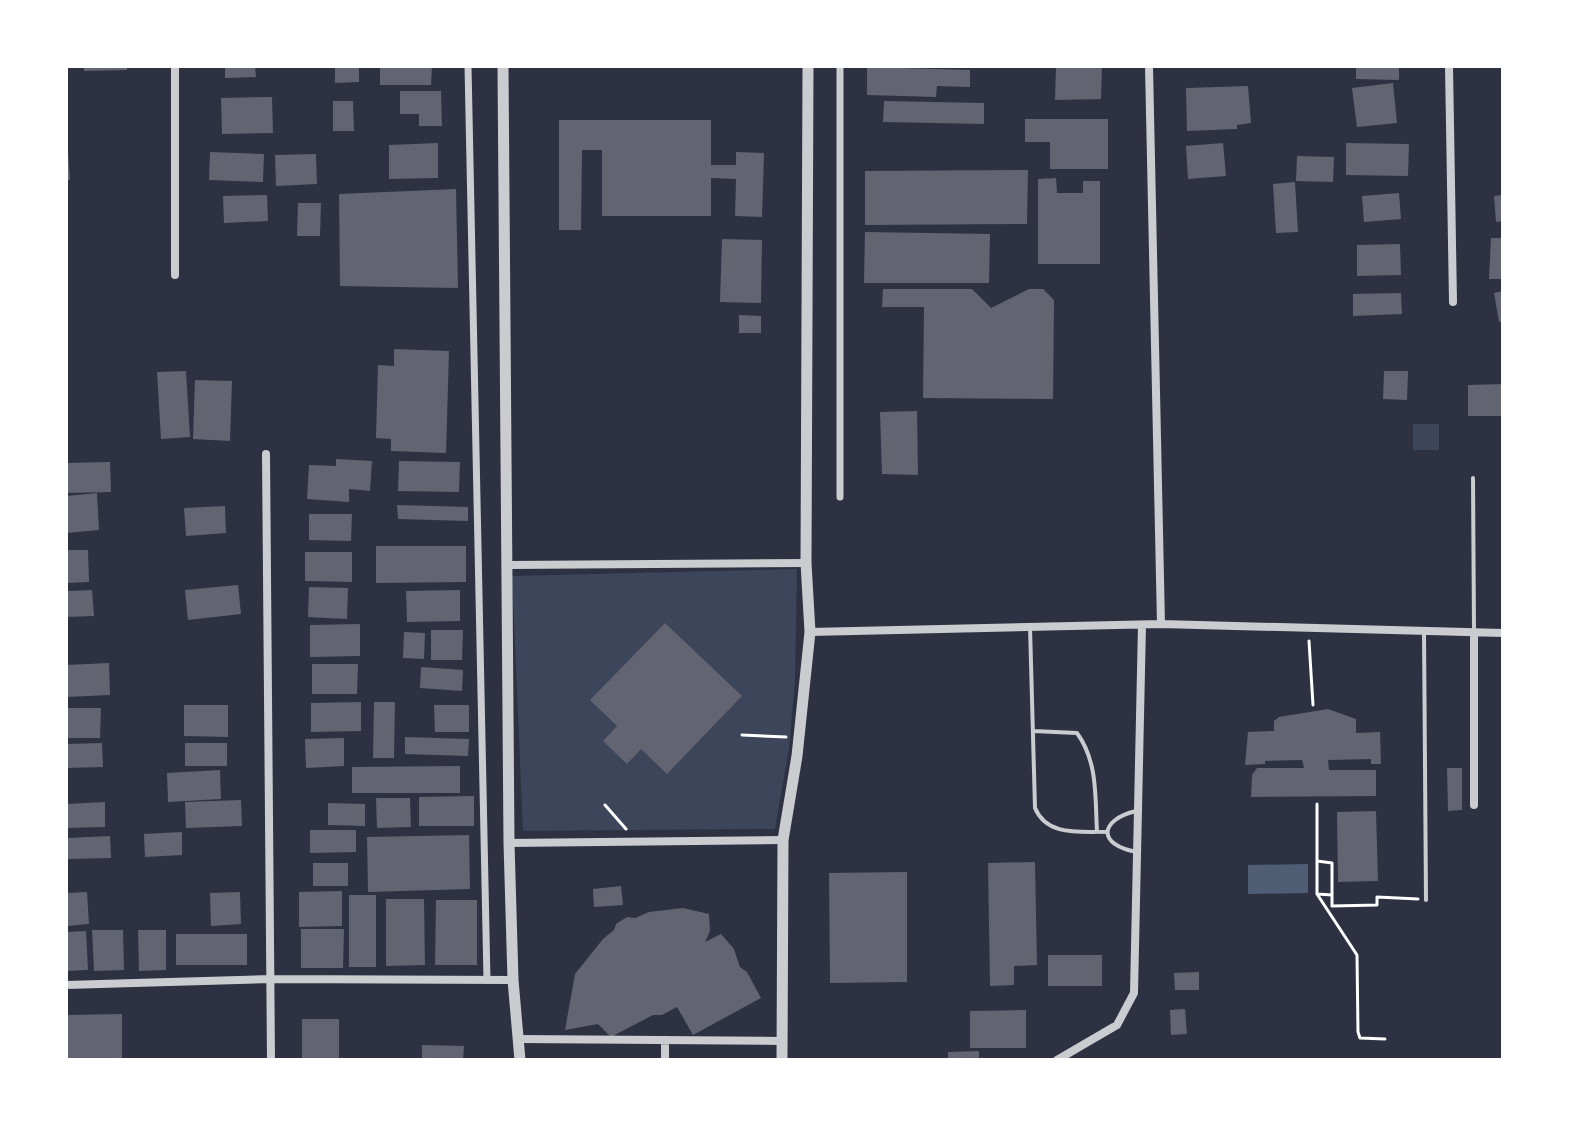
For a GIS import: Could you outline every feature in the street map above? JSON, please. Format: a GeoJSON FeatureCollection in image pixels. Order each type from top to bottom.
{"type":"FeatureCollection","features":[{"type":"Feature","properties":{"kind":"street"},"geometry":{"type":"LineString","coordinates":[[175,66],[175,275]]}},
{"type":"Feature","properties":{"kind":"street"},"geometry":{"type":"LineString","coordinates":[[468,66],[487,980]]}},
{"type":"Feature","properties":{"kind":"street"},"geometry":{"type":"LineString","coordinates":[[503,66],[509,843],[513,980],[520,1060]]}},
{"type":"Feature","properties":{"kind":"street"},"geometry":{"type":"LineString","coordinates":[[782,1060],[783,840],[799,739],[810,632],[806,563],[808,66]]}},
{"type":"Feature","properties":{"kind":"street"},"geometry":{"type":"LineString","coordinates":[[840,66],[840,497]]}},
{"type":"Feature","properties":{"kind":"street"},"geometry":{"type":"LineString","coordinates":[[1149,66],[1161,624]]}},
{"type":"Feature","properties":{"kind":"street"},"geometry":{"type":"LineString","coordinates":[[1449,66],[1453,302]]}},
{"type":"Feature","properties":{"kind":"street"},"geometry":{"type":"LineString","coordinates":[[266,454],[271,1060]]}},
{"type":"Feature","properties":{"kind":"street"},"geometry":{"type":"LineString","coordinates":[[506,565],[806,563]]}},
{"type":"Feature","properties":{"kind":"street"},"geometry":{"type":"LineString","coordinates":[[810,632],[1161,624],[1503,633]]}},
{"type":"Feature","properties":{"kind":"street"},"geometry":{"type":"LineString","coordinates":[[1057,1060],[1117,1025],[1134,993],[1142,625]]}},
{"type":"Feature","properties":{"kind":"street"},"geometry":{"type":"LineString","coordinates":[[1474,633],[1474,805]]}},
{"type":"Feature","properties":{"kind":"street"},"geometry":{"type":"LineString","coordinates":[[509,843],[783,840]]}},
{"type":"Feature","properties":{"kind":"street"},"geometry":{"type":"LineString","coordinates":[[66,985],[269,979],[513,980]]}},
{"type":"Feature","properties":{"kind":"street"},"geometry":{"type":"LineString","coordinates":[[518,1039],[782,1041]]}},
{"type":"Feature","properties":{"kind":"street"},"geometry":{"type":"LineString","coordinates":[[665,1040],[665,1060]]}},
{"type":"Feature","properties":{"kind":"lane"},"geometry":{"type":"LineString","coordinates":[[1473,478],[1474,633]]}},
{"type":"Feature","properties":{"kind":"lane"},"geometry":{"type":"LineString","coordinates":[[1030,627],[1035,808],[1046,825],[1057,829],[1107,832]]}},
{"type":"Feature","properties":{"kind":"lane"},"geometry":{"type":"LineString","coordinates":[[1424,631],[1426,900]]}},
{"type":"Feature","properties":{"kind":"lane"},"geometry":{"type":"LineString","coordinates":[[1033,731],[1077,733],[1088,748],[1093,768],[1097,832]]}},
{"type":"Feature","properties":{"kind":"lane"},"geometry":{"type":"LineString","coordinates":[[1137,852],[1119,849],[1111,843],[1107,832],[1111,823],[1122,814],[1138,810]]}},
{"type":"Feature","properties":{"kind":"path"},"geometry":{"type":"LineString","coordinates":[[1308,629],[1313,705]]}},
{"type":"Feature","properties":{"kind":"path"},"geometry":{"type":"LineString","coordinates":[[742,735],[799,739]]}},
{"type":"Feature","properties":{"kind":"path"},"geometry":{"type":"LineString","coordinates":[[1317,804],[1317,894],[1357,955],[1360,1038],[1385,1039]]}},
{"type":"Feature","properties":{"kind":"path"},"geometry":{"type":"LineString","coordinates":[[605,805],[626,827],[624,842]]}},
{"type":"Feature","properties":{"kind":"path"},"geometry":{"type":"LineString","coordinates":[[1317,861],[1332,863],[1332,906],[1377,905],[1377,897],[1426,900]]}},
{"type":"Feature","properties":{"kind":"path"},"geometry":{"type":"LineString","coordinates":[[1317,894],[1332,895]]}},
{"type":"Feature","properties":{"kind":"shaded area"},"geometry":{"type":"Polygon","coordinates":[[[1413,424],[1439,424],[1439,450],[1413,450],[1413,424]]]}},
{"type":"Feature","properties":{"kind":"shaded area"},"geometry":{"type":"Polygon","coordinates":[[[797,569],[795,680],[789,749],[775,829],[523,831],[512,576],[797,569]]]}},
{"type":"Feature","properties":{"kind":"shaded area"},"geometry":{"type":"Polygon","coordinates":[[[1308,864],[1308,893],[1248,894],[1248,865],[1308,864]]]}},
{"type":"Feature","properties":{"kind":"building"},"geometry":{"type":"Polygon","coordinates":[[[84,66],[127,66],[127,70],[84,71],[84,66]]]}},
{"type":"Feature","properties":{"kind":"building"},"geometry":{"type":"Polygon","coordinates":[[[225,66],[255,66],[256,77],[225,78],[225,66]]]}},
{"type":"Feature","properties":{"kind":"building"},"geometry":{"type":"Polygon","coordinates":[[[335,66],[359,66],[359,82],[335,83],[335,66]]]}},
{"type":"Feature","properties":{"kind":"building"},"geometry":{"type":"Polygon","coordinates":[[[380,66],[432,66],[431,85],[380,85],[380,66]]]}},
{"type":"Feature","properties":{"kind":"building"},"geometry":{"type":"Polygon","coordinates":[[[1102,66],[1101,99],[1055,100],[1056,67],[1102,66]]]}},
{"type":"Feature","properties":{"kind":"building"},"geometry":{"type":"Polygon","coordinates":[[[1356,66],[1399,66],[1399,80],[1356,79],[1356,66]]]}},
{"type":"Feature","properties":{"kind":"building"},"geometry":{"type":"Polygon","coordinates":[[[867,67],[970,70],[970,87],[937,86],[936,97],[867,95],[867,67]]]}},
{"type":"Feature","properties":{"kind":"building"},"geometry":{"type":"Polygon","coordinates":[[[1393,83],[1397,123],[1357,127],[1352,88],[1393,83]]]}},
{"type":"Feature","properties":{"kind":"building"},"geometry":{"type":"Polygon","coordinates":[[[1248,86],[1251,123],[1237,125],[1237,129],[1187,131],[1186,88],[1248,86]]]}},
{"type":"Feature","properties":{"kind":"building"},"geometry":{"type":"Polygon","coordinates":[[[400,91],[441,91],[442,126],[419,126],[419,114],[400,114],[400,91]]]}},
{"type":"Feature","properties":{"kind":"building"},"geometry":{"type":"Polygon","coordinates":[[[272,97],[273,133],[222,134],[221,98],[272,97]]]}},
{"type":"Feature","properties":{"kind":"building"},"geometry":{"type":"Polygon","coordinates":[[[333,101],[353,101],[354,131],[333,131],[333,101]]]}},
{"type":"Feature","properties":{"kind":"building"},"geometry":{"type":"Polygon","coordinates":[[[884,101],[984,103],[984,124],[883,122],[884,101]]]}},
{"type":"Feature","properties":{"kind":"building"},"geometry":{"type":"Polygon","coordinates":[[[1025,119],[1108,119],[1108,169],[1050,169],[1050,142],[1025,142],[1025,119]]]}},
{"type":"Feature","properties":{"kind":"building"},"geometry":{"type":"Polygon","coordinates":[[[559,120],[711,120],[711,165],[736,165],[736,152],[764,153],[762,217],[735,216],[736,179],[711,178],[711,216],[602,216],[602,150],[582,150],[581,230],[559,230],[559,120]]]}},
{"type":"Feature","properties":{"kind":"building"},"geometry":{"type":"Polygon","coordinates":[[[438,143],[438,178],[389,179],[389,145],[438,143]]]}},
{"type":"Feature","properties":{"kind":"building"},"geometry":{"type":"Polygon","coordinates":[[[1223,143],[1226,176],[1188,179],[1186,146],[1223,143]]]}},
{"type":"Feature","properties":{"kind":"building"},"geometry":{"type":"Polygon","coordinates":[[[1346,143],[1409,144],[1408,176],[1346,175],[1346,143]]]}},
{"type":"Feature","properties":{"kind":"building"},"geometry":{"type":"Polygon","coordinates":[[[68,151],[70,180],[66,180],[68,151]]]}},
{"type":"Feature","properties":{"kind":"building"},"geometry":{"type":"Polygon","coordinates":[[[210,152],[264,154],[263,182],[209,180],[210,152]]]}},
{"type":"Feature","properties":{"kind":"building"},"geometry":{"type":"Polygon","coordinates":[[[316,154],[317,184],[276,186],[275,155],[316,154]]]}},
{"type":"Feature","properties":{"kind":"building"},"geometry":{"type":"Polygon","coordinates":[[[1297,156],[1334,157],[1333,182],[1296,181],[1297,156]]]}},
{"type":"Feature","properties":{"kind":"building"},"geometry":{"type":"Polygon","coordinates":[[[1028,170],[1027,224],[865,225],[865,171],[1028,170]]]}},
{"type":"Feature","properties":{"kind":"building"},"geometry":{"type":"Polygon","coordinates":[[[1056,178],[1057,193],[1083,193],[1083,181],[1100,181],[1100,264],[1038,264],[1038,179],[1056,178]]]}},
{"type":"Feature","properties":{"kind":"building"},"geometry":{"type":"Polygon","coordinates":[[[1295,182],[1298,232],[1276,233],[1273,184],[1295,182]]]}},
{"type":"Feature","properties":{"kind":"building"},"geometry":{"type":"Polygon","coordinates":[[[456,189],[458,288],[340,286],[339,194],[456,189]]]}},
{"type":"Feature","properties":{"kind":"building"},"geometry":{"type":"Polygon","coordinates":[[[1399,193],[1401,219],[1364,222],[1362,196],[1399,193]]]}},
{"type":"Feature","properties":{"kind":"building"},"geometry":{"type":"Polygon","coordinates":[[[267,195],[268,221],[224,223],[223,196],[267,195]]]}},
{"type":"Feature","properties":{"kind":"building"},"geometry":{"type":"Polygon","coordinates":[[[1503,195],[1503,221],[1496,222],[1494,196],[1503,195]]]}},
{"type":"Feature","properties":{"kind":"building"},"geometry":{"type":"Polygon","coordinates":[[[298,203],[321,203],[320,236],[297,236],[298,203]]]}},
{"type":"Feature","properties":{"kind":"building"},"geometry":{"type":"Polygon","coordinates":[[[865,232],[990,234],[989,283],[864,283],[865,232]]]}},
{"type":"Feature","properties":{"kind":"building"},"geometry":{"type":"Polygon","coordinates":[[[1491,238],[1503,238],[1503,279],[1489,279],[1491,238]]]}},
{"type":"Feature","properties":{"kind":"building"},"geometry":{"type":"Polygon","coordinates":[[[722,239],[762,240],[761,303],[720,302],[722,239]]]}},
{"type":"Feature","properties":{"kind":"building"},"geometry":{"type":"Polygon","coordinates":[[[1400,244],[1401,275],[1357,276],[1357,245],[1400,244]]]}},
{"type":"Feature","properties":{"kind":"building"},"geometry":{"type":"Polygon","coordinates":[[[883,289],[972,289],[991,308],[1029,289],[1043,289],[1054,300],[1053,399],[923,398],[924,307],[882,307],[883,289]]]}},
{"type":"Feature","properties":{"kind":"building"},"geometry":{"type":"Polygon","coordinates":[[[1503,291],[1503,321],[1499,322],[1494,293],[1503,291]]]}},
{"type":"Feature","properties":{"kind":"building"},"geometry":{"type":"Polygon","coordinates":[[[1401,293],[1402,314],[1353,316],[1353,294],[1401,293]]]}},
{"type":"Feature","properties":{"kind":"building"},"geometry":{"type":"Polygon","coordinates":[[[739,315],[761,316],[761,333],[739,333],[739,315]]]}},
{"type":"Feature","properties":{"kind":"building"},"geometry":{"type":"Polygon","coordinates":[[[394,349],[449,351],[446,453],[391,451],[391,439],[376,438],[378,365],[394,366],[394,349]]]}},
{"type":"Feature","properties":{"kind":"building"},"geometry":{"type":"Polygon","coordinates":[[[186,371],[190,437],[161,439],[157,372],[186,371]]]}},
{"type":"Feature","properties":{"kind":"building"},"geometry":{"type":"Polygon","coordinates":[[[1384,371],[1408,371],[1407,400],[1383,399],[1384,371]]]}},
{"type":"Feature","properties":{"kind":"building"},"geometry":{"type":"Polygon","coordinates":[[[195,380],[232,381],[230,441],[193,439],[195,380]]]}},
{"type":"Feature","properties":{"kind":"building"},"geometry":{"type":"Polygon","coordinates":[[[1503,384],[1503,416],[1468,416],[1468,385],[1503,384]]]}},
{"type":"Feature","properties":{"kind":"building"},"geometry":{"type":"Polygon","coordinates":[[[917,411],[918,475],[882,474],[880,412],[917,411]]]}},
{"type":"Feature","properties":{"kind":"building"},"geometry":{"type":"Polygon","coordinates":[[[336,459],[372,461],[370,491],[349,489],[349,502],[307,499],[309,465],[336,466],[336,459]]]}},
{"type":"Feature","properties":{"kind":"building"},"geometry":{"type":"Polygon","coordinates":[[[399,461],[460,462],[459,492],[398,491],[399,461]]]}},
{"type":"Feature","properties":{"kind":"building"},"geometry":{"type":"Polygon","coordinates":[[[110,462],[111,492],[66,493],[66,463],[110,462]]]}},
{"type":"Feature","properties":{"kind":"building"},"geometry":{"type":"Polygon","coordinates":[[[97,493],[99,530],[66,533],[66,496],[97,493]]]}},
{"type":"Feature","properties":{"kind":"building"},"geometry":{"type":"Polygon","coordinates":[[[397,505],[468,507],[468,521],[398,519],[397,505]]]}},
{"type":"Feature","properties":{"kind":"building"},"geometry":{"type":"Polygon","coordinates":[[[225,506],[226,533],[186,536],[184,508],[225,506]]]}},
{"type":"Feature","properties":{"kind":"building"},"geometry":{"type":"Polygon","coordinates":[[[309,514],[352,514],[351,541],[309,540],[309,514]]]}},
{"type":"Feature","properties":{"kind":"building"},"geometry":{"type":"Polygon","coordinates":[[[376,546],[466,546],[466,582],[376,583],[376,546]]]}},
{"type":"Feature","properties":{"kind":"building"},"geometry":{"type":"Polygon","coordinates":[[[66,550],[88,550],[89,582],[66,583],[66,550]]]}},
{"type":"Feature","properties":{"kind":"building"},"geometry":{"type":"Polygon","coordinates":[[[305,552],[352,552],[352,582],[305,581],[305,552]]]}},
{"type":"Feature","properties":{"kind":"building"},"geometry":{"type":"Polygon","coordinates":[[[238,585],[241,614],[188,620],[185,590],[238,585]]]}},
{"type":"Feature","properties":{"kind":"building"},"geometry":{"type":"Polygon","coordinates":[[[309,587],[348,588],[347,619],[308,617],[309,587]]]}},
{"type":"Feature","properties":{"kind":"building"},"geometry":{"type":"Polygon","coordinates":[[[92,590],[94,616],[66,617],[66,591],[92,590]]]}},
{"type":"Feature","properties":{"kind":"building"},"geometry":{"type":"Polygon","coordinates":[[[460,590],[460,621],[407,622],[406,591],[460,590]]]}},
{"type":"Feature","properties":{"kind":"building"},"geometry":{"type":"Polygon","coordinates":[[[665,623],[742,696],[667,774],[641,749],[627,764],[603,741],[617,726],[590,700],[665,623]]]}},
{"type":"Feature","properties":{"kind":"building"},"geometry":{"type":"Polygon","coordinates":[[[360,624],[360,656],[310,657],[310,625],[360,624]]]}},
{"type":"Feature","properties":{"kind":"building"},"geometry":{"type":"Polygon","coordinates":[[[431,630],[463,630],[462,660],[431,660],[431,630]]]}},
{"type":"Feature","properties":{"kind":"building"},"geometry":{"type":"Polygon","coordinates":[[[404,632],[425,633],[424,659],[403,658],[404,632]]]}},
{"type":"Feature","properties":{"kind":"building"},"geometry":{"type":"Polygon","coordinates":[[[109,663],[110,695],[66,697],[66,665],[109,663]]]}},
{"type":"Feature","properties":{"kind":"building"},"geometry":{"type":"Polygon","coordinates":[[[312,664],[358,664],[357,694],[312,694],[312,664]]]}},
{"type":"Feature","properties":{"kind":"building"},"geometry":{"type":"Polygon","coordinates":[[[421,667],[463,670],[462,691],[420,688],[421,667]]]}},
{"type":"Feature","properties":{"kind":"building"},"geometry":{"type":"Polygon","coordinates":[[[361,702],[361,731],[311,732],[311,703],[361,702]]]}},
{"type":"Feature","properties":{"kind":"building"},"geometry":{"type":"Polygon","coordinates":[[[374,702],[395,702],[394,758],[373,758],[374,702]]]}},
{"type":"Feature","properties":{"kind":"building"},"geometry":{"type":"Polygon","coordinates":[[[184,705],[228,705],[228,737],[184,736],[184,705]]]}},
{"type":"Feature","properties":{"kind":"building"},"geometry":{"type":"Polygon","coordinates":[[[434,705],[469,705],[469,732],[435,732],[434,705]]]}},
{"type":"Feature","properties":{"kind":"building"},"geometry":{"type":"Polygon","coordinates":[[[66,708],[101,708],[100,738],[66,738],[66,708]]]}},
{"type":"Feature","properties":{"kind":"building"},"geometry":{"type":"Polygon","coordinates":[[[1328,709],[1356,719],[1356,733],[1380,732],[1381,764],[1371,764],[1371,759],[1328,760],[1329,770],[1376,770],[1376,796],[1251,797],[1252,775],[1257,768],[1304,768],[1302,760],[1245,765],[1248,732],[1274,731],[1274,721],[1279,717],[1328,709]]]}},
{"type":"Feature","properties":{"kind":"building"},"geometry":{"type":"Polygon","coordinates":[[[405,737],[469,739],[468,756],[405,754],[405,737]]]}},
{"type":"Feature","properties":{"kind":"building"},"geometry":{"type":"Polygon","coordinates":[[[344,738],[344,766],[306,768],[305,739],[344,738]]]}},
{"type":"Feature","properties":{"kind":"building"},"geometry":{"type":"Polygon","coordinates":[[[102,743],[103,767],[66,768],[66,744],[102,743]]]}},
{"type":"Feature","properties":{"kind":"building"},"geometry":{"type":"Polygon","coordinates":[[[185,743],[227,743],[227,766],[185,766],[185,743]]]}},
{"type":"Feature","properties":{"kind":"building"},"geometry":{"type":"Polygon","coordinates":[[[460,766],[460,793],[352,793],[352,767],[460,766]]]}},
{"type":"Feature","properties":{"kind":"building"},"geometry":{"type":"Polygon","coordinates":[[[1447,768],[1462,768],[1462,810],[1448,811],[1447,768]]]}},
{"type":"Feature","properties":{"kind":"building"},"geometry":{"type":"Polygon","coordinates":[[[220,770],[221,799],[168,802],[167,773],[220,770]]]}},
{"type":"Feature","properties":{"kind":"building"},"geometry":{"type":"Polygon","coordinates":[[[474,796],[474,826],[419,826],[419,797],[474,796]]]}},
{"type":"Feature","properties":{"kind":"building"},"geometry":{"type":"Polygon","coordinates":[[[376,798],[410,798],[411,827],[377,828],[376,798]]]}},
{"type":"Feature","properties":{"kind":"building"},"geometry":{"type":"Polygon","coordinates":[[[241,800],[242,826],[186,828],[185,802],[241,800]]]}},
{"type":"Feature","properties":{"kind":"building"},"geometry":{"type":"Polygon","coordinates":[[[105,802],[105,827],[66,828],[66,804],[105,802]]]}},
{"type":"Feature","properties":{"kind":"building"},"geometry":{"type":"Polygon","coordinates":[[[328,803],[365,804],[365,826],[328,825],[328,803]]]}},
{"type":"Feature","properties":{"kind":"building"},"geometry":{"type":"Polygon","coordinates":[[[1376,811],[1378,881],[1338,882],[1337,812],[1376,811]]]}},
{"type":"Feature","properties":{"kind":"building"},"geometry":{"type":"Polygon","coordinates":[[[310,830],[356,830],[356,852],[310,853],[310,830]]]}},
{"type":"Feature","properties":{"kind":"building"},"geometry":{"type":"Polygon","coordinates":[[[182,832],[182,855],[145,857],[144,834],[182,832]]]}},
{"type":"Feature","properties":{"kind":"building"},"geometry":{"type":"Polygon","coordinates":[[[469,835],[470,889],[368,892],[367,837],[469,835]]]}},
{"type":"Feature","properties":{"kind":"building"},"geometry":{"type":"Polygon","coordinates":[[[110,836],[111,858],[68,859],[68,838],[110,836]]]}},
{"type":"Feature","properties":{"kind":"building"},"geometry":{"type":"Polygon","coordinates":[[[1035,862],[1037,965],[1014,966],[1014,985],[990,986],[988,863],[1035,862]]]}},
{"type":"Feature","properties":{"kind":"building"},"geometry":{"type":"Polygon","coordinates":[[[313,863],[348,863],[348,886],[313,886],[313,863]]]}},
{"type":"Feature","properties":{"kind":"building"},"geometry":{"type":"Polygon","coordinates":[[[907,872],[907,982],[830,983],[829,873],[907,872]]]}},
{"type":"Feature","properties":{"kind":"building"},"geometry":{"type":"Polygon","coordinates":[[[621,886],[623,905],[594,907],[593,889],[621,886]]]}},
{"type":"Feature","properties":{"kind":"building"},"geometry":{"type":"Polygon","coordinates":[[[342,891],[342,926],[299,927],[299,892],[342,891]]]}},
{"type":"Feature","properties":{"kind":"building"},"geometry":{"type":"Polygon","coordinates":[[[87,892],[89,924],[66,926],[66,893],[87,892]]]}},
{"type":"Feature","properties":{"kind":"building"},"geometry":{"type":"Polygon","coordinates":[[[240,892],[241,924],[211,926],[210,893],[240,892]]]}},
{"type":"Feature","properties":{"kind":"building"},"geometry":{"type":"Polygon","coordinates":[[[349,895],[376,895],[376,967],[349,967],[349,895]]]}},
{"type":"Feature","properties":{"kind":"building"},"geometry":{"type":"Polygon","coordinates":[[[386,899],[424,899],[425,965],[386,966],[386,899]]]}},
{"type":"Feature","properties":{"kind":"building"},"geometry":{"type":"Polygon","coordinates":[[[436,900],[477,900],[477,965],[435,965],[436,900]]]}},
{"type":"Feature","properties":{"kind":"building"},"geometry":{"type":"Polygon","coordinates":[[[683,908],[709,914],[710,931],[705,942],[721,934],[734,949],[740,967],[747,972],[761,998],[693,1035],[677,1007],[662,1015],[653,1015],[611,1037],[598,1024],[565,1030],[575,974],[616,924],[627,917],[683,908]]]}},
{"type":"Feature","properties":{"kind":"building"},"geometry":{"type":"Polygon","coordinates":[[[301,929],[344,929],[343,968],[301,968],[301,929]]]}},
{"type":"Feature","properties":{"kind":"building"},"geometry":{"type":"Polygon","coordinates":[[[92,930],[123,930],[124,970],[94,971],[92,930]]]}},
{"type":"Feature","properties":{"kind":"building"},"geometry":{"type":"Polygon","coordinates":[[[138,930],[166,930],[166,970],[139,971],[138,930]]]}},
{"type":"Feature","properties":{"kind":"building"},"geometry":{"type":"Polygon","coordinates":[[[86,931],[88,970],[66,971],[66,932],[86,931]]]}},
{"type":"Feature","properties":{"kind":"building"},"geometry":{"type":"Polygon","coordinates":[[[176,934],[247,934],[247,965],[176,965],[176,934]]]}},
{"type":"Feature","properties":{"kind":"building"},"geometry":{"type":"Polygon","coordinates":[[[1048,955],[1102,955],[1102,986],[1048,986],[1048,955]]]}},
{"type":"Feature","properties":{"kind":"building"},"geometry":{"type":"Polygon","coordinates":[[[1199,972],[1199,990],[1175,990],[1174,973],[1199,972]]]}},
{"type":"Feature","properties":{"kind":"building"},"geometry":{"type":"Polygon","coordinates":[[[1185,1009],[1187,1034],[1171,1035],[1170,1010],[1185,1009]]]}},
{"type":"Feature","properties":{"kind":"building"},"geometry":{"type":"Polygon","coordinates":[[[1026,1010],[1026,1048],[970,1048],[970,1011],[1026,1010]]]}},
{"type":"Feature","properties":{"kind":"building"},"geometry":{"type":"Polygon","coordinates":[[[122,1014],[122,1060],[66,1060],[66,1015],[122,1014]]]}},
{"type":"Feature","properties":{"kind":"building"},"geometry":{"type":"Polygon","coordinates":[[[302,1019],[339,1019],[339,1060],[302,1060],[302,1019]]]}},
{"type":"Feature","properties":{"kind":"building"},"geometry":{"type":"Polygon","coordinates":[[[422,1045],[464,1046],[463,1060],[422,1060],[422,1045]]]}},
{"type":"Feature","properties":{"kind":"building"},"geometry":{"type":"Polygon","coordinates":[[[979,1051],[979,1060],[948,1060],[948,1052],[979,1051]]]}}]}
